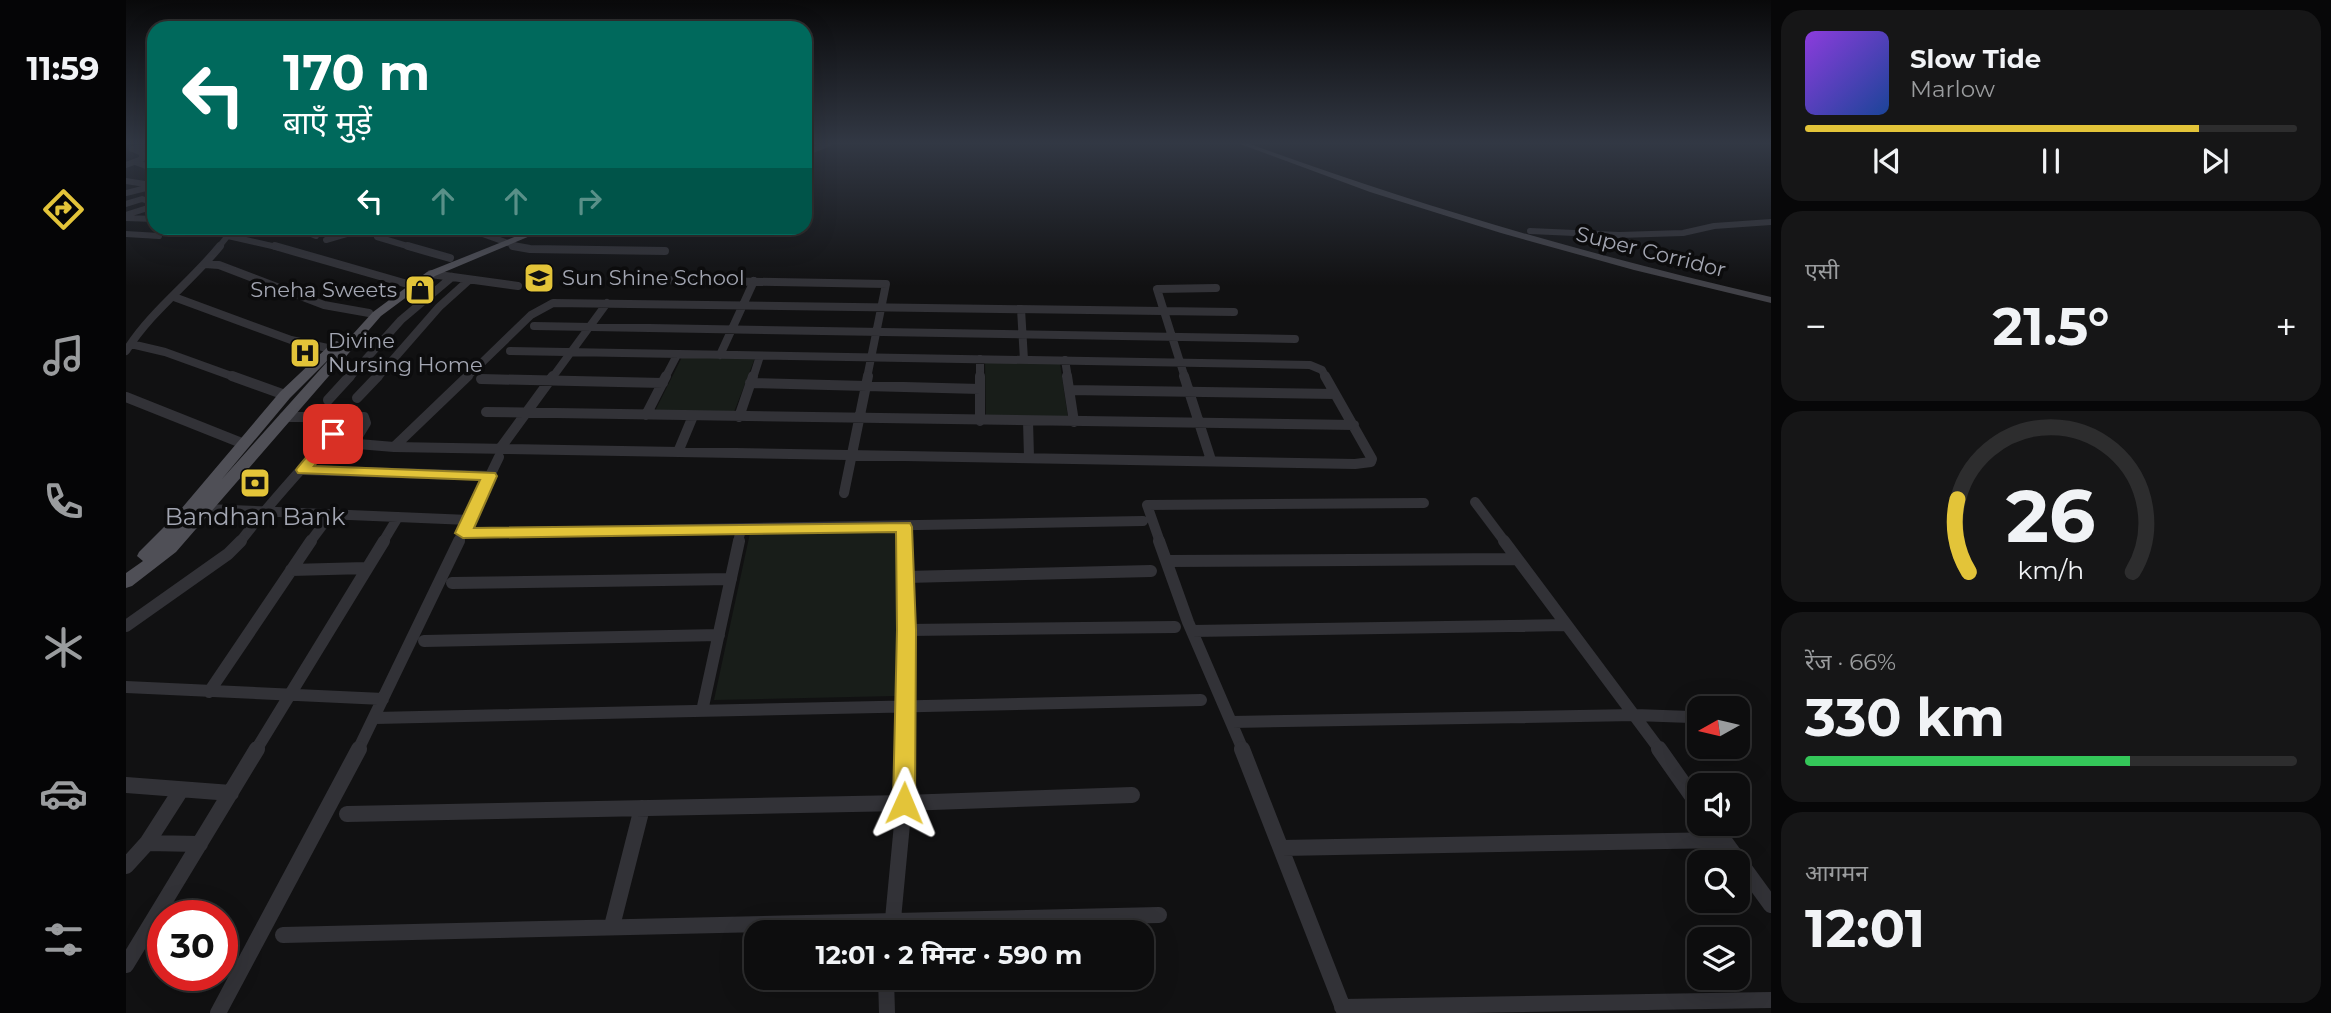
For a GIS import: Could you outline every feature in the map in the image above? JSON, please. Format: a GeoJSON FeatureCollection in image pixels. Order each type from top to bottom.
{"type":"FeatureCollection","features":[{"type":"Feature","properties":{"kind":"main road","name":"Super Corridor"},"geometry":{"type":"LineString","coordinates":[[1377,191],[1620,264],[1771,300]]}},
{"type":"Feature","properties":{"kind":"main road","name":"Super Corridor"},"geometry":{"type":"LineString","coordinates":[[1398,191],[1628,258],[1771,292]]}},
{"type":"Feature","properties":{"kind":"main road"},"geometry":{"type":"LineString","coordinates":[[126,570],[157,546],[285,395],[369,313],[404,283],[450,258],[513,235]]}},
{"type":"Feature","properties":{"kind":"main road"},"geometry":{"type":"LineString","coordinates":[[126,582],[170,548],[377,314],[431,274],[501,240],[519,235]]}},
{"type":"Feature","properties":{"kind":"street"},"geometry":{"type":"LineString","coordinates":[[126,204],[142,199],[147,202]]}},
{"type":"Feature","properties":{"kind":"street"},"geometry":{"type":"LineString","coordinates":[[126,216],[147,208]]}},
{"type":"Feature","properties":{"kind":"street"},"geometry":{"type":"LineString","coordinates":[[126,216],[147,218]]}},
{"type":"Feature","properties":{"kind":"street"},"geometry":{"type":"LineString","coordinates":[[1530,231],[1619,236],[1683,233],[1714,226],[1771,222]]}},
{"type":"Feature","properties":{"kind":"street"},"geometry":{"type":"LineString","coordinates":[[127,235],[159,236]]}},
{"type":"Feature","properties":{"kind":"street"},"geometry":{"type":"LineString","coordinates":[[326,240],[342,235]]}},
{"type":"Feature","properties":{"kind":"street"},"geometry":{"type":"LineString","coordinates":[[379,235],[377,237],[450,258]]}},
{"type":"Feature","properties":{"kind":"street"},"geometry":{"type":"LineString","coordinates":[[486,235],[538,250],[665,251]]}},
{"type":"Feature","properties":{"kind":"street"},"geometry":{"type":"LineString","coordinates":[[285,395],[165,352],[128,348],[140,328],[174,297],[228,236],[265,243],[404,283]]}},
{"type":"Feature","properties":{"kind":"street"},"geometry":{"type":"LineString","coordinates":[[205,264],[219,265],[324,305],[369,313]]}},
{"type":"Feature","properties":{"kind":"street"},"geometry":{"type":"LineString","coordinates":[[431,274],[518,286]]}},
{"type":"Feature","properties":{"kind":"street"},"geometry":{"type":"LineString","coordinates":[[328,400],[403,316],[452,277]]}},
{"type":"Feature","properties":{"kind":"street"},"geometry":{"type":"LineString","coordinates":[[357,397],[375,380],[434,309],[469,280]]}},
{"type":"Feature","properties":{"kind":"street"},"geometry":{"type":"LineString","coordinates":[[653,280],[880,283],[887,287],[845,493]]}},
{"type":"Feature","properties":{"kind":"street"},"geometry":{"type":"LineString","coordinates":[[720,355],[754,281]]}},
{"type":"Feature","properties":{"kind":"street"},"geometry":{"type":"LineString","coordinates":[[1210,460],[1157,289],[1216,288]]}},
{"type":"Feature","properties":{"kind":"street"},"geometry":{"type":"LineString","coordinates":[[174,297],[264,333],[309,346],[332,349]]}},
{"type":"Feature","properties":{"kind":"street"},"geometry":{"type":"LineString","coordinates":[[394,447],[538,309],[553,303],[1234,313]]}},
{"type":"Feature","properties":{"kind":"street"},"geometry":{"type":"LineString","coordinates":[[218,1013],[375,718],[499,453],[607,303]]}},
{"type":"Feature","properties":{"kind":"street"},"geometry":{"type":"LineString","coordinates":[[1021,309],[1024,360]]}},
{"type":"Feature","properties":{"kind":"street"},"geometry":{"type":"LineString","coordinates":[[534,326],[1295,339]]}},
{"type":"Feature","properties":{"kind":"street"},"geometry":{"type":"LineString","coordinates":[[284,417],[348,416],[367,419],[356,435],[355,441],[358,444],[499,453],[678,452],[1371,462],[1370,453],[1322,370],[1310,365],[510,351]]}},
{"type":"Feature","properties":{"kind":"street"},"geometry":{"type":"LineString","coordinates":[[646,415],[677,355]]}},
{"type":"Feature","properties":{"kind":"street"},"geometry":{"type":"LineString","coordinates":[[738,417],[760,356]]}},
{"type":"Feature","properties":{"kind":"street"},"geometry":{"type":"LineString","coordinates":[[980,359],[980,421]]}},
{"type":"Feature","properties":{"kind":"street"},"geometry":{"type":"LineString","coordinates":[[1065,360],[1074,422]]}},
{"type":"Feature","properties":{"kind":"street"},"geometry":{"type":"LineString","coordinates":[[481,379],[663,383]]}},
{"type":"Feature","properties":{"kind":"street"},"geometry":{"type":"LineString","coordinates":[[750,383],[980,389]]}},
{"type":"Feature","properties":{"kind":"street"},"geometry":{"type":"LineString","coordinates":[[1069,390],[1335,394]]}},
{"type":"Feature","properties":{"kind":"street"},"geometry":{"type":"LineString","coordinates":[[126,397],[244,444]]}},
{"type":"Feature","properties":{"kind":"street"},"geometry":{"type":"LineString","coordinates":[[486,412],[1353,425]]}},
{"type":"Feature","properties":{"kind":"street"},"geometry":{"type":"LineString","coordinates":[[126,626],[228,554],[263,510],[303,470],[348,416]]}},
{"type":"Feature","properties":{"kind":"street"},"geometry":{"type":"LineString","coordinates":[[678,452],[693,416]]}},
{"type":"Feature","properties":{"kind":"street"},"geometry":{"type":"LineString","coordinates":[[1028,421],[1029,457]]}},
{"type":"Feature","properties":{"kind":"street"},"geometry":{"type":"LineString","coordinates":[[303,470],[490,476]]}},
{"type":"Feature","properties":{"kind":"street"},"geometry":{"type":"LineString","coordinates":[[1475,502],[1515,559],[1635,715],[1687,789]]}},
{"type":"Feature","properties":{"kind":"street"},"geometry":{"type":"LineString","coordinates":[[1424,503],[1147,505],[1192,631],[1232,722],[1343,1010],[1771,1000]]}},
{"type":"Feature","properties":{"kind":"street"},"geometry":{"type":"LineString","coordinates":[[206,509],[398,517],[466,526],[741,529],[1143,521]]}},
{"type":"Feature","properties":{"kind":"street"},"geometry":{"type":"LineString","coordinates":[[209,692],[243,648],[291,570],[331,514]]}},
{"type":"Feature","properties":{"kind":"street"},"geometry":{"type":"LineString","coordinates":[[126,965],[398,517]]}},
{"type":"Feature","properties":{"kind":"street"},"geometry":{"type":"LineString","coordinates":[[889,920],[904,803],[907,630],[904,527]]}},
{"type":"Feature","properties":{"kind":"street"},"geometry":{"type":"LineString","coordinates":[[702,711],[741,529]]}},
{"type":"Feature","properties":{"kind":"street"},"geometry":{"type":"LineString","coordinates":[[1168,561],[1515,559]]}},
{"type":"Feature","properties":{"kind":"street"},"geometry":{"type":"LineString","coordinates":[[291,570],[366,568]]}},
{"type":"Feature","properties":{"kind":"street"},"geometry":{"type":"LineString","coordinates":[[906,576],[1151,571]]}},
{"type":"Feature","properties":{"kind":"street"},"geometry":{"type":"LineString","coordinates":[[452,583],[731,579]]}},
{"type":"Feature","properties":{"kind":"street"},"geometry":{"type":"LineString","coordinates":[[1192,631],[1566,625]]}},
{"type":"Feature","properties":{"kind":"street"},"geometry":{"type":"LineString","coordinates":[[907,630],[1175,627]]}},
{"type":"Feature","properties":{"kind":"street"},"geometry":{"type":"LineString","coordinates":[[424,641],[719,635]]}},
{"type":"Feature","properties":{"kind":"street"},"geometry":{"type":"LineString","coordinates":[[126,687],[383,699]]}},
{"type":"Feature","properties":{"kind":"street"},"geometry":{"type":"LineString","coordinates":[[375,718],[1201,700]]}},
{"type":"Feature","properties":{"kind":"street"},"geometry":{"type":"LineString","coordinates":[[1232,722],[1635,715],[1687,717]]}},
{"type":"Feature","properties":{"kind":"street"},"geometry":{"type":"LineString","coordinates":[[126,785],[231,793]]}},
{"type":"Feature","properties":{"kind":"street"},"geometry":{"type":"LineString","coordinates":[[126,866],[147,843],[181,790]]}},
{"type":"Feature","properties":{"kind":"street"},"geometry":{"type":"LineString","coordinates":[[347,814],[904,803],[1132,795]]}},
{"type":"Feature","properties":{"kind":"street"},"geometry":{"type":"LineString","coordinates":[[612,926],[642,808]]}},
{"type":"Feature","properties":{"kind":"street"},"geometry":{"type":"LineString","coordinates":[[1720,836],[1771,905]]}},
{"type":"Feature","properties":{"kind":"street"},"geometry":{"type":"LineString","coordinates":[[1282,848],[1723,840]]}},
{"type":"Feature","properties":{"kind":"street"},"geometry":{"type":"LineString","coordinates":[[147,843],[200,844]]}},
{"type":"Feature","properties":{"kind":"street"},"geometry":{"type":"LineString","coordinates":[[1036,920],[1159,915]]}},
{"type":"Feature","properties":{"kind":"street"},"geometry":{"type":"LineString","coordinates":[[283,935],[612,926],[744,926]]}},
{"type":"Feature","properties":{"kind":"street"},"geometry":{"type":"LineString","coordinates":[[886,990],[887,1013]]}},
{"type":"Feature","properties":{"kind":"shaded area"},"geometry":{"type":"Polygon","coordinates":[[[682,357],[755,358],[734,412],[655,411],[682,357]]]}},
{"type":"Feature","properties":{"kind":"shaded area"},"geometry":{"type":"Polygon","coordinates":[[[985,362],[1060,363],[1068,418],[986,418],[985,362]]]}},
{"type":"Feature","properties":{"kind":"shaded area"},"geometry":{"type":"Polygon","coordinates":[[[899,531],[895,696],[714,700],[750,533],[899,531]]]}},
{"type":"Feature","properties":{"kind":"place","name":"Sun Shine School"},"geometry":{"type":"Point","coordinates":[539,278]}},
{"type":"Feature","properties":{"kind":"place","name":"Sneha Sweets"},"geometry":{"type":"Point","coordinates":[420,290]}},
{"type":"Feature","properties":{"kind":"place","name":"Divine Nursing Home"},"geometry":{"type":"Point","coordinates":[305,353]}},
{"type":"Feature","properties":{"kind":"place","name":"Bandhan Bank"},"geometry":{"type":"Point","coordinates":[255,483]}},
{"type":"Feature","properties":{"kind":"route"},"geometry":{"type":"LineString","coordinates":[[333,434],[303,470],[490,476],[463,533],[904,527],[907,630],[904,803]]}}]}
